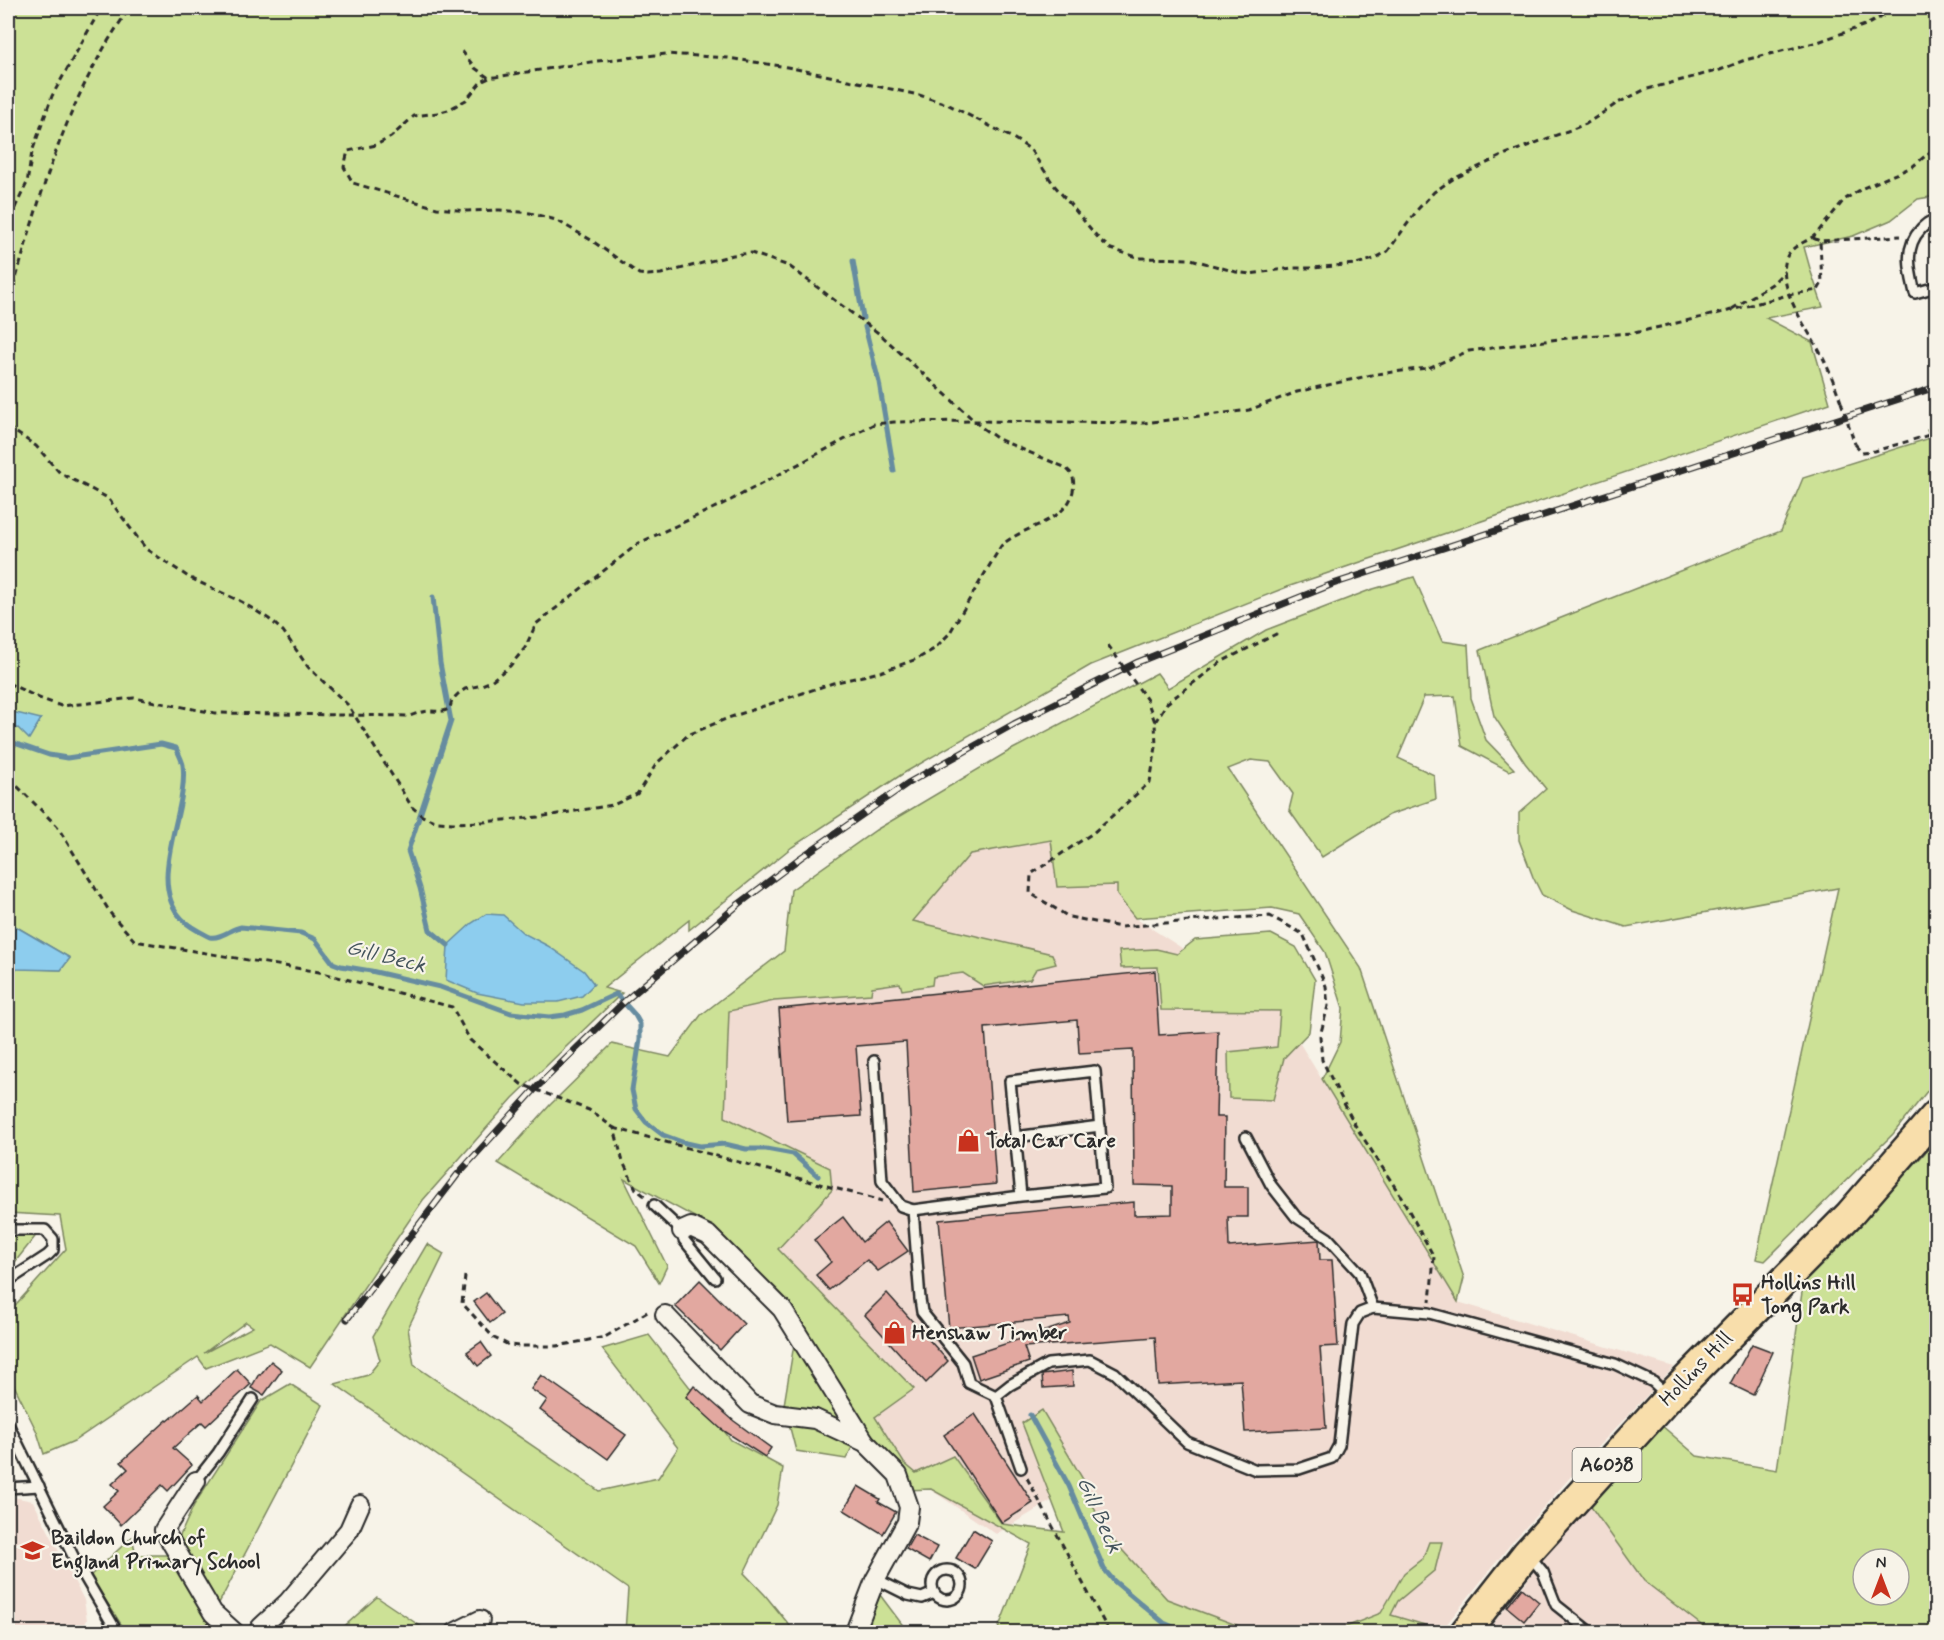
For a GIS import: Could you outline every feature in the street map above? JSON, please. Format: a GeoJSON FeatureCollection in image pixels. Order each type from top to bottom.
{"type":"FeatureCollection","features":[{"type":"Feature","properties":{"kind":"main road","name":"Hollins Hill"},"geometry":{"type":"LineString","coordinates":[[1465,1632],[1527,1553],[1669,1396],[1850,1214],[1936,1115]]}},
{"type":"Feature","properties":{"kind":"street"},"geometry":{"type":"LineString","coordinates":[[682,1231],[691,1227],[708,1235],[782,1309],[866,1442],[898,1475],[909,1508],[907,1522],[876,1579],[855,1632]]}},
{"type":"Feature","properties":{"kind":"street"},"geometry":{"type":"LineString","coordinates":[[665,1316],[750,1404],[775,1414],[815,1419],[866,1442]]}},
{"type":"Feature","properties":{"kind":"street"},"geometry":{"type":"LineString","coordinates":[[196,1481],[164,1530],[213,1613],[234,1632]]}},
{"type":"Feature","properties":{"kind":"street"},"geometry":{"type":"LineString","coordinates":[[258,1632],[288,1602],[349,1530],[360,1505]]}},
{"type":"Feature","properties":{"kind":"street"},"geometry":{"type":"LineString","coordinates":[[456,1632],[480,1620]]}},
{"type":"Feature","properties":{"kind":"lane"},"geometry":{"type":"LineString","coordinates":[[1936,220],[1928,222],[1915,235],[1908,257],[1915,293],[1936,287]]}},
{"type":"Feature","properties":{"kind":"lane"},"geometry":{"type":"LineString","coordinates":[[874,1061],[882,1181],[901,1206],[913,1210],[1105,1188],[1095,1071],[1010,1081],[1020,1196]]}},
{"type":"Feature","properties":{"kind":"lane"},"geometry":{"type":"LineString","coordinates":[[1015,1137],[1100,1126]]}},
{"type":"Feature","properties":{"kind":"lane"},"geometry":{"type":"LineString","coordinates":[[1246,1137],[1271,1185],[1296,1217],[1328,1238],[1360,1274],[1373,1308]]}},
{"type":"Feature","properties":{"kind":"lane"},"geometry":{"type":"LineString","coordinates":[[654,1204],[682,1231],[684,1240],[715,1278]]}},
{"type":"Feature","properties":{"kind":"lane"},"geometry":{"type":"LineString","coordinates":[[913,1210],[922,1312],[963,1363],[969,1383],[996,1396],[1021,1468]]}},
{"type":"Feature","properties":{"kind":"lane"},"geometry":{"type":"LineString","coordinates":[[8,1230],[45,1230],[52,1239],[52,1250],[48,1255],[8,1281]]}},
{"type":"Feature","properties":{"kind":"lane"},"geometry":{"type":"LineString","coordinates":[[996,1396],[1010,1385],[1048,1364],[1090,1360],[1116,1373],[1187,1442],[1256,1470],[1299,1469],[1332,1458],[1339,1445],[1353,1324],[1360,1313],[1373,1308],[1429,1312],[1615,1364],[1653,1382],[1669,1396]]}},
{"type":"Feature","properties":{"kind":"lane"},"geometry":{"type":"LineString","coordinates":[[196,1481],[218,1453],[253,1399]]}},
{"type":"Feature","properties":{"kind":"lane"},"geometry":{"type":"LineString","coordinates":[[8,1424],[76,1562],[117,1632]]}},
{"type":"Feature","properties":{"kind":"lane"},"geometry":{"type":"LineString","coordinates":[[8,1488],[39,1486]]}},
{"type":"Feature","properties":{"kind":"lane"},"geometry":{"type":"LineString","coordinates":[[1527,1553],[1543,1572],[1556,1605],[1590,1632]]}},
{"type":"Feature","properties":{"kind":"lane"},"geometry":{"type":"LineString","coordinates":[[876,1579],[908,1595],[922,1598],[934,1593]]}},
{"type":"Feature","properties":{"kind":"path"},"geometry":{"type":"LineString","coordinates":[[8,228],[27,183],[32,152],[52,96],[101,8]]}},
{"type":"Feature","properties":{"kind":"path"},"geometry":{"type":"LineString","coordinates":[[8,307],[43,187],[67,123],[95,63],[130,8]]}},
{"type":"Feature","properties":{"kind":"path"},"geometry":{"type":"LineString","coordinates":[[8,427],[36,446],[60,473],[108,498],[146,549],[190,578],[242,602],[283,631],[308,667],[348,705],[412,807],[422,816],[437,822],[483,822],[539,817],[613,805],[637,794],[657,763],[688,735],[739,714],[833,682],[880,672],[934,649],[949,634],[1001,546],[1008,539],[1040,524],[1062,510],[1072,496],[1075,483],[1072,472],[1064,466],[998,439],[975,421],[881,335],[789,266],[751,254],[733,255],[661,274],[639,274],[591,240],[556,220],[530,213],[500,210],[467,212],[437,208],[353,183],[344,167],[348,151],[376,145],[391,137],[414,116],[448,110],[466,100],[481,82],[489,78],[597,61],[666,54],[728,58],[787,67],[919,95],[947,104],[1013,138],[1030,150],[1054,185],[1100,240],[1111,249],[1140,258],[1191,259],[1250,274],[1292,268],[1356,264],[1374,259],[1388,251],[1418,209],[1434,192],[1453,179],[1506,154],[1586,124],[1616,104],[1644,90],[1720,70],[1745,60],[1818,42],[1868,24],[1898,8]]}},
{"type":"Feature","properties":{"kind":"path"},"geometry":{"type":"LineString","coordinates":[[462,51],[475,68],[489,78]]}},
{"type":"Feature","properties":{"kind":"path"},"geometry":{"type":"LineString","coordinates":[[1936,147],[1912,167],[1863,188],[1844,200],[1813,237],[1793,249],[1786,259],[1785,271],[1788,295],[1821,354],[1855,444],[1862,452],[1875,451],[1936,433]]}},
{"type":"Feature","properties":{"kind":"path"},"geometry":{"type":"LineString","coordinates":[[1813,237],[1820,241],[1915,235]]}},
{"type":"Feature","properties":{"kind":"path"},"geometry":{"type":"LineString","coordinates":[[8,683],[61,706],[134,698],[215,713],[409,716],[428,711],[440,712],[448,710],[452,700],[465,689],[482,686],[510,666],[525,648],[536,624],[639,543],[730,500],[874,424],[975,421],[1144,423],[1249,410],[1297,392],[1376,374],[1428,368],[1469,351],[1582,336],[1634,333],[1788,295],[1818,290],[1822,283],[1820,241]]}},
{"type":"Feature","properties":{"kind":"path"},"geometry":{"type":"LineString","coordinates":[[1728,311],[1772,284],[1785,271]]}},
{"type":"Feature","properties":{"kind":"path"},"geometry":{"type":"LineString","coordinates":[[1155,722],[1167,703],[1221,662],[1278,633]]}},
{"type":"Feature","properties":{"kind":"path"},"geometry":{"type":"LineString","coordinates":[[1108,645],[1147,700],[1155,722],[1156,747],[1150,782],[1093,833],[1031,874],[1030,893],[1069,917],[1122,927],[1270,916],[1303,934],[1326,986],[1328,1006],[1320,1036],[1322,1060],[1355,1125],[1402,1198],[1434,1257],[1429,1312]]}},
{"type":"Feature","properties":{"kind":"path"},"geometry":{"type":"LineString","coordinates":[[8,782],[16,785],[57,826],[111,914],[135,941],[319,972],[452,1006],[470,1040],[521,1084],[589,1110],[614,1128],[901,1206]]}},
{"type":"Feature","properties":{"kind":"path"},"geometry":{"type":"LineString","coordinates":[[614,1128],[623,1162],[636,1189],[654,1204]]}},
{"type":"Feature","properties":{"kind":"path"},"geometry":{"type":"LineString","coordinates":[[465,1275],[462,1303],[494,1338],[509,1345],[557,1346],[605,1337],[647,1311],[665,1316]]}},
{"type":"Feature","properties":{"kind":"path"},"geometry":{"type":"LineString","coordinates":[[1021,1468],[1109,1632]]}},
{"type":"Feature","properties":{"kind":"shaded area"},"geometry":{"type":"Polygon","coordinates":[[[1052,839],[1117,885],[1117,895],[1135,918],[1280,1011],[1458,1302],[1674,1367],[1591,1454],[1509,1546],[1442,1630],[1381,1613],[1333,1632],[1255,1632],[1167,1599],[1102,1528],[1084,1481],[996,1534],[887,1460],[863,1425],[913,1389],[777,1249],[832,1190],[725,1117],[729,1011],[774,1001],[970,854],[1052,839]]]}},
{"type":"Feature","properties":{"kind":"shaded area","name":"Baildon Church of England Primary School"},"geometry":{"type":"Polygon","coordinates":[[[8,1496],[33,1501],[84,1600],[87,1620],[81,1632],[8,1632],[8,1496]]]}},
{"type":"Feature","properties":{"kind":"shaded area"},"geometry":{"type":"Polygon","coordinates":[[[1589,1504],[1644,1581],[1708,1632],[1486,1632],[1546,1554],[1589,1504]]]}},
{"type":"Feature","properties":{"kind":"green space"},"geometry":{"type":"Polygon","coordinates":[[[8,8],[1936,8],[1936,196],[1918,199],[1891,220],[1853,236],[1804,247],[1823,307],[1766,318],[1812,342],[1830,403],[1287,587],[1091,665],[904,773],[792,847],[689,930],[689,920],[604,988],[622,993],[513,1098],[423,1200],[310,1367],[270,1343],[206,1368],[198,1357],[74,1441],[44,1454],[37,1432],[8,1373],[8,1313],[66,1249],[60,1216],[8,1213],[8,968],[61,970],[70,958],[8,922],[8,8]],[[246,1322],[204,1353],[253,1327],[246,1322]]]}},
{"type":"Feature","properties":{"kind":"green space"},"geometry":{"type":"Polygon","coordinates":[[[1936,427],[1936,1080],[1893,1134],[1765,1261],[1756,1259],[1838,888],[1626,927],[1572,910],[1542,895],[1519,840],[1519,813],[1546,789],[1525,763],[1494,716],[1480,650],[1781,531],[1803,478],[1930,438],[1927,430],[1936,427]]]}},
{"type":"Feature","properties":{"kind":"green space"},"geometry":{"type":"Polygon","coordinates":[[[1414,577],[1442,641],[1468,645],[1471,698],[1486,740],[1514,769],[1509,771],[1462,746],[1455,696],[1424,697],[1398,758],[1434,775],[1436,799],[1389,815],[1322,857],[1289,810],[1293,794],[1270,762],[1251,760],[1228,769],[1361,968],[1464,1278],[1458,1302],[1322,1079],[1340,1042],[1343,1008],[1325,952],[1299,914],[1272,908],[1135,918],[1117,895],[1117,885],[1057,887],[1051,840],[970,854],[913,921],[1052,954],[1056,964],[1036,969],[1030,979],[983,986],[963,973],[933,977],[932,985],[902,990],[900,983],[872,987],[871,994],[774,1001],[729,1011],[725,1117],[830,1168],[832,1190],[778,1249],[914,1389],[875,1417],[904,1463],[916,1473],[953,1456],[1002,1524],[1064,1532],[1022,1423],[1042,1410],[1084,1481],[1102,1528],[1167,1599],[1255,1632],[997,1632],[1031,1544],[931,1489],[906,1490],[863,1426],[846,1459],[796,1451],[784,1405],[795,1338],[702,1221],[624,1179],[667,1266],[659,1283],[636,1246],[498,1163],[550,1105],[612,1044],[670,1057],[701,1015],[784,951],[791,890],[876,830],[1009,751],[1157,673],[1168,688],[1266,630],[1370,590],[1414,577]]]}},
{"type":"Feature","properties":{"kind":"green space"},"geometry":{"type":"Polygon","coordinates":[[[1271,934],[1296,947],[1315,980],[1309,1032],[1284,1058],[1273,1100],[1229,1098],[1228,1052],[1277,1047],[1280,1011],[1161,1010],[1158,967],[1121,968],[1119,951],[1156,949],[1177,954],[1195,940],[1271,934]]]}},
{"type":"Feature","properties":{"kind":"green space"},"geometry":{"type":"Polygon","coordinates":[[[1936,1141],[1936,1632],[1708,1632],[1644,1581],[1589,1504],[1661,1425],[1697,1456],[1777,1470],[1804,1278],[1936,1141]]]}},
{"type":"Feature","properties":{"kind":"green space"},"geometry":{"type":"Polygon","coordinates":[[[38,1233],[15,1262],[8,1253],[8,1234],[38,1233]]]}},
{"type":"Feature","properties":{"kind":"green space"},"geometry":{"type":"Polygon","coordinates":[[[427,1244],[444,1254],[408,1328],[414,1365],[599,1491],[658,1478],[678,1448],[602,1349],[649,1335],[731,1440],[783,1468],[777,1505],[744,1573],[795,1632],[625,1632],[628,1589],[335,1384],[368,1375],[380,1360],[373,1336],[427,1244]]]}},
{"type":"Feature","properties":{"kind":"green space"},"geometry":{"type":"Polygon","coordinates":[[[290,1384],[323,1405],[218,1605],[178,1540],[194,1505],[261,1401],[290,1384]]]}},
{"type":"Feature","properties":{"kind":"green space"},"geometry":{"type":"Polygon","coordinates":[[[132,1537],[136,1555],[167,1555],[207,1617],[223,1632],[126,1632],[90,1576],[132,1537]]]}},
{"type":"Feature","properties":{"kind":"green space"},"geometry":{"type":"Polygon","coordinates":[[[1429,1542],[1442,1542],[1435,1570],[1398,1601],[1391,1615],[1442,1630],[1440,1632],[1333,1632],[1381,1613],[1404,1573],[1423,1558],[1429,1542]]]}},
{"type":"Feature","properties":{"kind":"green space"},"geometry":{"type":"Polygon","coordinates":[[[880,1595],[904,1627],[916,1632],[864,1632],[880,1595]]]}},
{"type":"Feature","properties":{"kind":"green space"},"geometry":{"type":"Polygon","coordinates":[[[377,1597],[429,1632],[338,1632],[377,1597]]]}},
{"type":"Feature","properties":{"kind":"water"},"geometry":{"type":"Polygon","coordinates":[[[8,711],[41,719],[29,739],[18,728],[8,729],[8,711]]]}},
{"type":"Feature","properties":{"kind":"water"},"geometry":{"type":"Polygon","coordinates":[[[486,914],[503,915],[523,933],[548,946],[584,971],[594,984],[582,996],[558,1002],[524,1002],[477,993],[446,980],[448,945],[472,923],[486,914]]]}},
{"type":"Feature","properties":{"kind":"water"},"geometry":{"type":"Polygon","coordinates":[[[8,922],[70,958],[61,970],[8,967],[8,922]]]}},
{"type":"Feature","properties":{"kind":"building"},"geometry":{"type":"Polygon","coordinates":[[[1155,971],[1159,1035],[1218,1031],[1216,1117],[1225,1117],[1224,1187],[1248,1187],[1248,1217],[1228,1217],[1229,1247],[1319,1240],[1320,1260],[1332,1260],[1338,1346],[1320,1347],[1326,1428],[1245,1432],[1241,1380],[1158,1385],[1155,1337],[1024,1347],[1029,1362],[979,1379],[971,1355],[1070,1323],[1069,1317],[949,1328],[939,1220],[1134,1202],[1134,1215],[1172,1214],[1172,1186],[1134,1185],[1133,1050],[1079,1053],[1077,1020],[985,1028],[996,1184],[914,1192],[906,1042],[856,1046],[861,1116],[787,1121],[779,1009],[1155,971]]]}},
{"type":"Feature","properties":{"kind":"building"},"geometry":{"type":"Polygon","coordinates":[[[843,1217],[862,1242],[886,1222],[908,1251],[878,1271],[867,1260],[829,1290],[816,1275],[831,1262],[814,1240],[843,1217]]]}},
{"type":"Feature","properties":{"kind":"building"},"geometry":{"type":"Polygon","coordinates":[[[700,1280],[744,1324],[720,1350],[675,1306],[700,1280]]]}},
{"type":"Feature","properties":{"kind":"building"},"geometry":{"type":"Polygon","coordinates":[[[486,1293],[502,1314],[490,1323],[474,1302],[486,1293]]]}},
{"type":"Feature","properties":{"kind":"building"},"geometry":{"type":"Polygon","coordinates":[[[887,1293],[948,1361],[926,1383],[865,1315],[887,1293]]]}},
{"type":"Feature","properties":{"kind":"building"},"geometry":{"type":"Polygon","coordinates":[[[481,1342],[491,1356],[478,1366],[467,1352],[481,1342]]]}},
{"type":"Feature","properties":{"kind":"building"},"geometry":{"type":"Polygon","coordinates":[[[1752,1344],[1773,1352],[1753,1395],[1730,1384],[1752,1344]]]}},
{"type":"Feature","properties":{"kind":"building"},"geometry":{"type":"Polygon","coordinates":[[[271,1361],[282,1370],[264,1395],[251,1388],[259,1374],[271,1361]]]}},
{"type":"Feature","properties":{"kind":"building"},"geometry":{"type":"Polygon","coordinates":[[[237,1369],[251,1384],[206,1426],[202,1422],[173,1448],[192,1465],[168,1491],[162,1485],[121,1525],[103,1506],[119,1491],[112,1484],[128,1469],[121,1462],[198,1395],[203,1401],[237,1369]]]}},
{"type":"Feature","properties":{"kind":"building"},"geometry":{"type":"Polygon","coordinates":[[[1072,1371],[1073,1386],[1043,1388],[1042,1375],[1072,1371]]]}},
{"type":"Feature","properties":{"kind":"building"},"geometry":{"type":"Polygon","coordinates":[[[541,1375],[626,1435],[608,1459],[540,1410],[547,1400],[531,1389],[541,1375]]]}},
{"type":"Feature","properties":{"kind":"building"},"geometry":{"type":"Polygon","coordinates":[[[694,1386],[734,1421],[771,1448],[765,1457],[721,1429],[686,1397],[694,1386]]]}},
{"type":"Feature","properties":{"kind":"building"},"geometry":{"type":"Polygon","coordinates":[[[975,1414],[1033,1503],[1002,1523],[944,1435],[975,1414]]]}},
{"type":"Feature","properties":{"kind":"building"},"geometry":{"type":"Polygon","coordinates":[[[858,1486],[880,1499],[878,1502],[896,1512],[883,1534],[844,1510],[858,1486]]]}},
{"type":"Feature","properties":{"kind":"building"},"geometry":{"type":"Polygon","coordinates":[[[973,1529],[992,1541],[975,1569],[956,1558],[973,1529]]]}},
{"type":"Feature","properties":{"kind":"building"},"geometry":{"type":"Polygon","coordinates":[[[914,1535],[937,1547],[929,1562],[906,1549],[914,1535]]]}},
{"type":"Feature","properties":{"kind":"building"},"geometry":{"type":"Polygon","coordinates":[[[1522,1588],[1539,1602],[1524,1621],[1507,1607],[1522,1588]]]}},
{"type":"Feature","properties":{"kind":"waterway"},"geometry":{"type":"LineString","coordinates":[[853,261],[863,318]]}},
{"type":"Feature","properties":{"kind":"waterway"},"geometry":{"type":"LineString","coordinates":[[865,327],[879,382],[894,471]]}},
{"type":"Feature","properties":{"kind":"waterway"},"geometry":{"type":"LineString","coordinates":[[433,597],[440,663],[451,721],[408,851],[430,930],[448,945]]}},
{"type":"Feature","properties":{"kind":"waterway","name":"Gill Beck"},"geometry":{"type":"LineString","coordinates":[[8,743],[67,758],[161,744],[176,748],[183,765],[183,784],[171,845],[167,885],[172,903],[182,919],[210,937],[241,927],[301,933],[315,939],[333,963],[440,987],[511,1013],[549,1017],[565,1015],[582,1010],[616,994],[640,1024],[640,1039],[632,1090],[636,1109],[646,1122],[663,1135],[700,1146],[725,1144],[746,1149],[766,1149],[793,1154],[818,1176]]}},
{"type":"Feature","properties":{"kind":"waterway","name":"Gill Beck"},"geometry":{"type":"LineString","coordinates":[[1030,1415],[1069,1486],[1104,1569],[1114,1581],[1164,1623],[1185,1632]]}},
{"type":"Feature","properties":{"kind":"railway"},"geometry":{"type":"LineString","coordinates":[[347,1319],[458,1174],[538,1086],[625,1001],[739,904],[800,858],[908,783],[1014,724],[1138,662],[1333,584],[1936,387]]}},
{"type":"Feature","properties":{"kind":"place","name":"Total Car Care"},"geometry":{"type":"Point","coordinates":[968,1141]}},
{"type":"Feature","properties":{"kind":"place","name":"Hollins Hill Tong Park"},"geometry":{"type":"Point","coordinates":[1743,1295]}},
{"type":"Feature","properties":{"kind":"place","name":"Henshaw Timber"},"geometry":{"type":"Point","coordinates":[894,1333]}},
{"type":"Feature","properties":{"kind":"place","name":"Baildon Church of England Primary School"},"geometry":{"type":"Point","coordinates":[33,1550]}}]}
